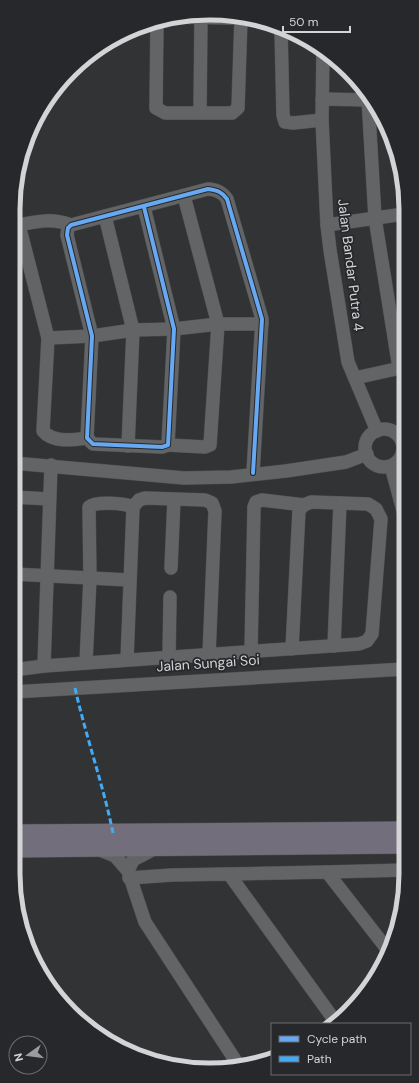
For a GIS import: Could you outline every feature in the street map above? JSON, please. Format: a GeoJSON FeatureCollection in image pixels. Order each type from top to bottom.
{"type":"FeatureCollection","features":[{"type":"Feature","properties":{"kind":"highway"},"geometry":{"type":"LineString","coordinates":[[20,834],[399,831]]}},
{"type":"Feature","properties":{"kind":"highway"},"geometry":{"type":"LineString","coordinates":[[20,848],[399,844]]}},
{"type":"Feature","properties":{"kind":"street"},"geometry":{"type":"LineString","coordinates":[[200,113],[201,20]]}},
{"type":"Feature","properties":{"kind":"street"},"geometry":{"type":"LineString","coordinates":[[157,27],[156,108],[165,113],[232,113],[238,108],[241,23]]}},
{"type":"Feature","properties":{"kind":"street"},"geometry":{"type":"LineString","coordinates":[[281,34],[285,122],[293,123],[322,120]]}},
{"type":"Feature","properties":{"kind":"street","name":"Jalan Bandar Putra 4"},"geometry":{"type":"LineString","coordinates":[[323,57],[322,120],[327,225],[348,362],[377,431]]}},
{"type":"Feature","properties":{"kind":"street"},"geometry":{"type":"LineString","coordinates":[[322,99],[364,99]]}},
{"type":"Feature","properties":{"kind":"street"},"geometry":{"type":"LineString","coordinates":[[369,108],[375,218],[399,351]]}},
{"type":"Feature","properties":{"kind":"street"},"geometry":{"type":"LineString","coordinates":[[20,224],[46,220],[56,220],[72,224],[144,207],[208,189],[216,190],[223,194],[227,199],[261,312],[262,324],[254,473]]}},
{"type":"Feature","properties":{"kind":"street"},"geometry":{"type":"LineString","coordinates":[[72,224],[68,228],[67,235],[92,336],[87,438],[93,444],[128,446],[167,445],[205,448],[210,445],[218,324],[184,196]]}},
{"type":"Feature","properties":{"kind":"street"},"geometry":{"type":"LineString","coordinates":[[144,207],[174,329],[167,445]]}},
{"type":"Feature","properties":{"kind":"street"},"geometry":{"type":"LineString","coordinates":[[327,225],[399,215]]}},
{"type":"Feature","properties":{"kind":"street"},"geometry":{"type":"LineString","coordinates":[[105,216],[133,330],[128,446]]}},
{"type":"Feature","properties":{"kind":"street"},"geometry":{"type":"LineString","coordinates":[[20,239],[48,338],[43,431],[47,436],[53,438],[76,440],[87,438]]}},
{"type":"Feature","properties":{"kind":"street"},"geometry":{"type":"LineString","coordinates":[[48,338],[92,336],[133,330],[174,329],[218,324],[262,324]]}},
{"type":"Feature","properties":{"kind":"street"},"geometry":{"type":"LineString","coordinates":[[354,378],[399,369]]}},
{"type":"Feature","properties":{"kind":"street"},"geometry":{"type":"LineString","coordinates":[[399,437],[391,431],[377,431],[367,442],[366,454],[369,459],[379,466],[392,466],[399,458]]}},
{"type":"Feature","properties":{"kind":"street"},"geometry":{"type":"LineString","coordinates":[[20,463],[184,478],[231,477],[346,462],[366,454]]}},
{"type":"Feature","properties":{"kind":"street"},"geometry":{"type":"LineString","coordinates":[[44,666],[51,466]]}},
{"type":"Feature","properties":{"kind":"street"},"geometry":{"type":"LineString","coordinates":[[392,466],[399,494]]}},
{"type":"Feature","properties":{"kind":"street"},"geometry":{"type":"LineString","coordinates":[[20,497],[49,499]]}},
{"type":"Feature","properties":{"kind":"street"},"geometry":{"type":"LineString","coordinates":[[127,660],[133,507],[139,500],[145,498],[205,500],[212,503],[215,511],[209,654]]}},
{"type":"Feature","properties":{"kind":"street"},"geometry":{"type":"LineString","coordinates":[[171,568],[174,499]]}},
{"type":"Feature","properties":{"kind":"street"},"geometry":{"type":"LineString","coordinates":[[20,669],[44,666],[209,654],[251,652],[359,644],[367,641],[372,634],[381,519],[376,510],[368,504],[311,502],[304,504],[262,500],[256,502],[254,508],[251,652]]}},
{"type":"Feature","properties":{"kind":"street"},"geometry":{"type":"LineString","coordinates":[[86,663],[90,578],[89,507],[94,504],[124,503],[133,507]]}},
{"type":"Feature","properties":{"kind":"street"},"geometry":{"type":"LineString","coordinates":[[334,646],[340,503]]}},
{"type":"Feature","properties":{"kind":"street"},"geometry":{"type":"LineString","coordinates":[[292,649],[299,510],[304,504]]}},
{"type":"Feature","properties":{"kind":"street"},"geometry":{"type":"LineString","coordinates":[[20,575],[129,580]]}},
{"type":"Feature","properties":{"kind":"street"},"geometry":{"type":"LineString","coordinates":[[169,657],[170,597]]}},
{"type":"Feature","properties":{"kind":"street","name":"Jalan Sungai Soi"},"geometry":{"type":"LineString","coordinates":[[20,692],[399,669]]}},
{"type":"Feature","properties":{"kind":"street"},"geometry":{"type":"LineString","coordinates":[[94,847],[115,856],[128,874],[145,922],[236,1061]]}},
{"type":"Feature","properties":{"kind":"street"},"geometry":{"type":"LineString","coordinates":[[128,874],[133,860],[145,852],[161,847]]}},
{"type":"Feature","properties":{"kind":"street"},"geometry":{"type":"LineString","coordinates":[[128,874],[172,875],[399,870]]}},
{"type":"Feature","properties":{"kind":"street"},"geometry":{"type":"LineString","coordinates":[[327,872],[385,946]]}},
{"type":"Feature","properties":{"kind":"street"},"geometry":{"type":"LineString","coordinates":[[229,874],[332,1017]]}},
{"type":"Feature","properties":{"kind":"marked path"},"geometry":{"type":"LineString","coordinates":[[75,688],[113,833]]}},
{"type":"Feature","properties":{"kind":"cycle path"},"geometry":{"type":"LineString","coordinates":[[144,207],[174,329],[168,445],[162,447],[93,444],[87,438],[92,336],[67,235],[68,228],[71,225],[208,189],[214,190],[221,193],[227,199],[262,319],[253,473]]}}]}
